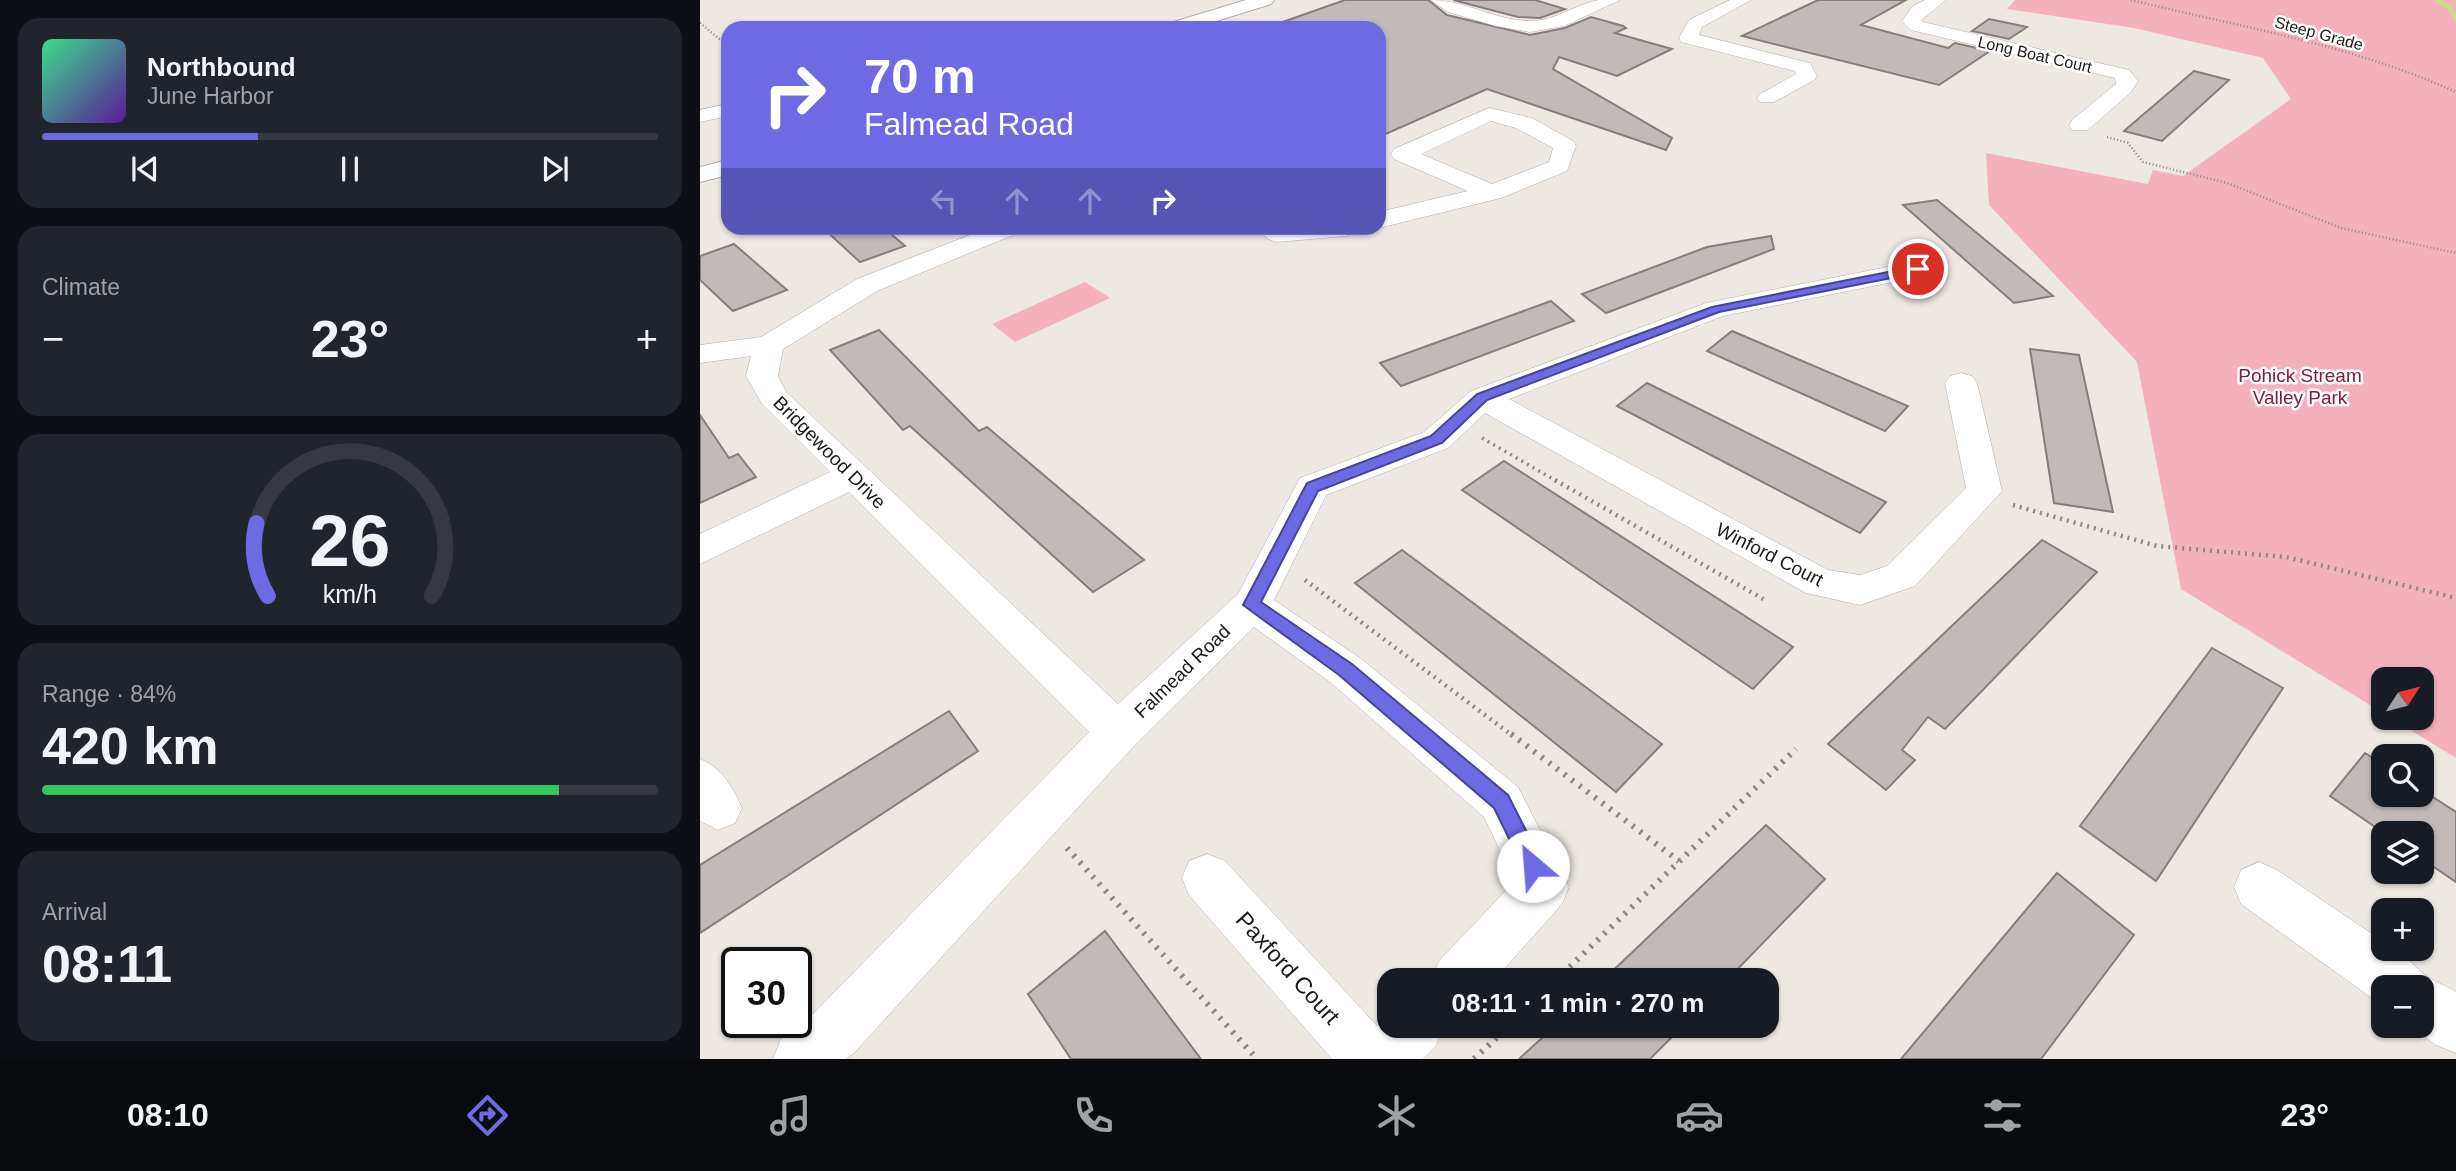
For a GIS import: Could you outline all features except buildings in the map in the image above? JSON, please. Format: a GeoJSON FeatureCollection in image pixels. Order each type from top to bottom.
{"type":"FeatureCollection","features":[{"type":"Feature","properties":{"kind":"street"},"geometry":{"type":"LineString","coordinates":[[1197,21],[1265,0]]}},
{"type":"Feature","properties":{"kind":"street"},"geometry":{"type":"LineString","coordinates":[[1439,0],[1507,25],[1528,28],[1546,27],[1612,0]]}},
{"type":"Feature","properties":{"kind":"street"},"geometry":{"type":"LineString","coordinates":[[1743,0],[1695,24],[1688,38],[1803,67],[1807,76],[1768,97]]}},
{"type":"Feature","properties":{"kind":"street","name":"Long Boat Court"},"geometry":{"type":"LineString","coordinates":[[1938,0],[1919,10],[1912,21],[1917,26],[2122,74],[2128,81],[2124,88],[2080,125]]}},
{"type":"Feature","properties":{"kind":"street"},"geometry":{"type":"LineString","coordinates":[[700,116],[721,112]]}},
{"type":"Feature","properties":{"kind":"street"},"geometry":{"type":"LineString","coordinates":[[1386,218],[1492,193],[1559,166],[1565,146],[1524,122],[1489,114],[1402,154],[1492,193]]}},
{"type":"Feature","properties":{"kind":"street"},"geometry":{"type":"LineString","coordinates":[[700,175],[721,169]]}},
{"type":"Feature","properties":{"kind":"street"},"geometry":{"type":"LineString","coordinates":[[700,354],[769,345],[867,285],[976,235]]}},
{"type":"Feature","properties":{"kind":"street","name":"Falmead Road"},"geometry":{"type":"LineString","coordinates":[[801,1059],[834,1033],[1118,733],[1252,605],[1312,487],[1437,440],[1482,397],[1716,309],[1918,269]]}},
{"type":"Feature","properties":{"kind":"street","name":"Bridgewood Drive"},"geometry":{"type":"LineString","coordinates":[[769,345],[762,376],[773,397],[1118,733]]}},
{"type":"Feature","properties":{"kind":"street"},"geometry":{"type":"LineString","coordinates":[[1961,383],[1984,491]]}},
{"type":"Feature","properties":{"kind":"street","name":"Winford Court"},"geometry":{"type":"LineString","coordinates":[[1482,397],[1820,583],[1860,590],[1900,576],[1984,491]]}},
{"type":"Feature","properties":{"kind":"street"},"geometry":{"type":"LineString","coordinates":[[700,550],[853,475]]}},
{"type":"Feature","properties":{"kind":"street"},"geometry":{"type":"LineString","coordinates":[[1252,605],[1345,670],[1501,802],[1544,887],[1469,968]]}},
{"type":"Feature","properties":{"kind":"street","name":"Paxford Court"},"geometry":{"type":"LineString","coordinates":[[1208,878],[1369,1059]]}},
{"type":"Feature","properties":{"kind":"street"},"geometry":{"type":"LineString","coordinates":[[2259,887],[2385,975]]}},
{"type":"Feature","properties":{"kind":"street"},"geometry":{"type":"LineString","coordinates":[[2434,1009],[2456,1025]]}},
{"type":"Feature","properties":{"kind":"street"},"geometry":{"type":"LineString","coordinates":[[1384,1059],[1404,1038]]}},
{"type":"Feature","properties":{"kind":"path","name":"Steep Grade"},"geometry":{"type":"LineString","coordinates":[[2131,0],[2286,36],[2411,70],[2456,92]]}},
{"type":"Feature","properties":{"kind":"path"},"geometry":{"type":"LineString","coordinates":[[700,23],[721,40]]}},
{"type":"Feature","properties":{"kind":"path"},"geometry":{"type":"LineString","coordinates":[[2080,125],[2077,129],[2128,143],[2143,162],[2227,183],[2341,228],[2456,253]]}},
{"type":"Feature","properties":{"kind":"path"},"geometry":{"type":"LineString","coordinates":[[1481,438],[1765,600]]}},
{"type":"Feature","properties":{"kind":"path"},"geometry":{"type":"LineString","coordinates":[[1984,491],[2030,512],[2157,546],[2286,557],[2456,598]]}},
{"type":"Feature","properties":{"kind":"path"},"geometry":{"type":"LineString","coordinates":[[1306,580],[1679,861]]}},
{"type":"Feature","properties":{"kind":"path"},"geometry":{"type":"LineString","coordinates":[[1568,968],[1796,748]]}},
{"type":"Feature","properties":{"kind":"path"},"geometry":{"type":"LineString","coordinates":[[1068,848],[1257,1059]]}},
{"type":"Feature","properties":{"kind":"path"},"geometry":{"type":"LineString","coordinates":[[1474,1059],[1496,1038]]}},
{"type":"Feature","properties":{"kind":"green space","name":"Pohick Stream Valley Park"},"geometry":{"type":"Polygon","coordinates":[[[2015,0],[2456,0],[2456,758],[2410,730],[2434,730],[2434,667],[2371,667],[2371,706],[2181,589],[2137,362],[1989,205],[1986,153],[2148,184],[2153,170],[2183,176],[2291,99],[2263,58],[2134,28],[2007,9],[2015,0]]]}},
{"type":"Feature","properties":{"kind":"green space"},"geometry":{"type":"Polygon","coordinates":[[[1085,282],[1110,298],[1015,342],[992,324],[1085,282]]]}},
{"type":"Feature","properties":{"kind":"waterway"},"geometry":{"type":"LineString","coordinates":[[2437,0],[2450,8],[2456,18]]}},
{"type":"Feature","properties":{"kind":"route"},"geometry":{"type":"LineString","coordinates":[[1533,866],[1501,802],[1345,670],[1252,605],[1312,487],[1437,440],[1482,397],[1716,309],[1918,269]]}}]}
